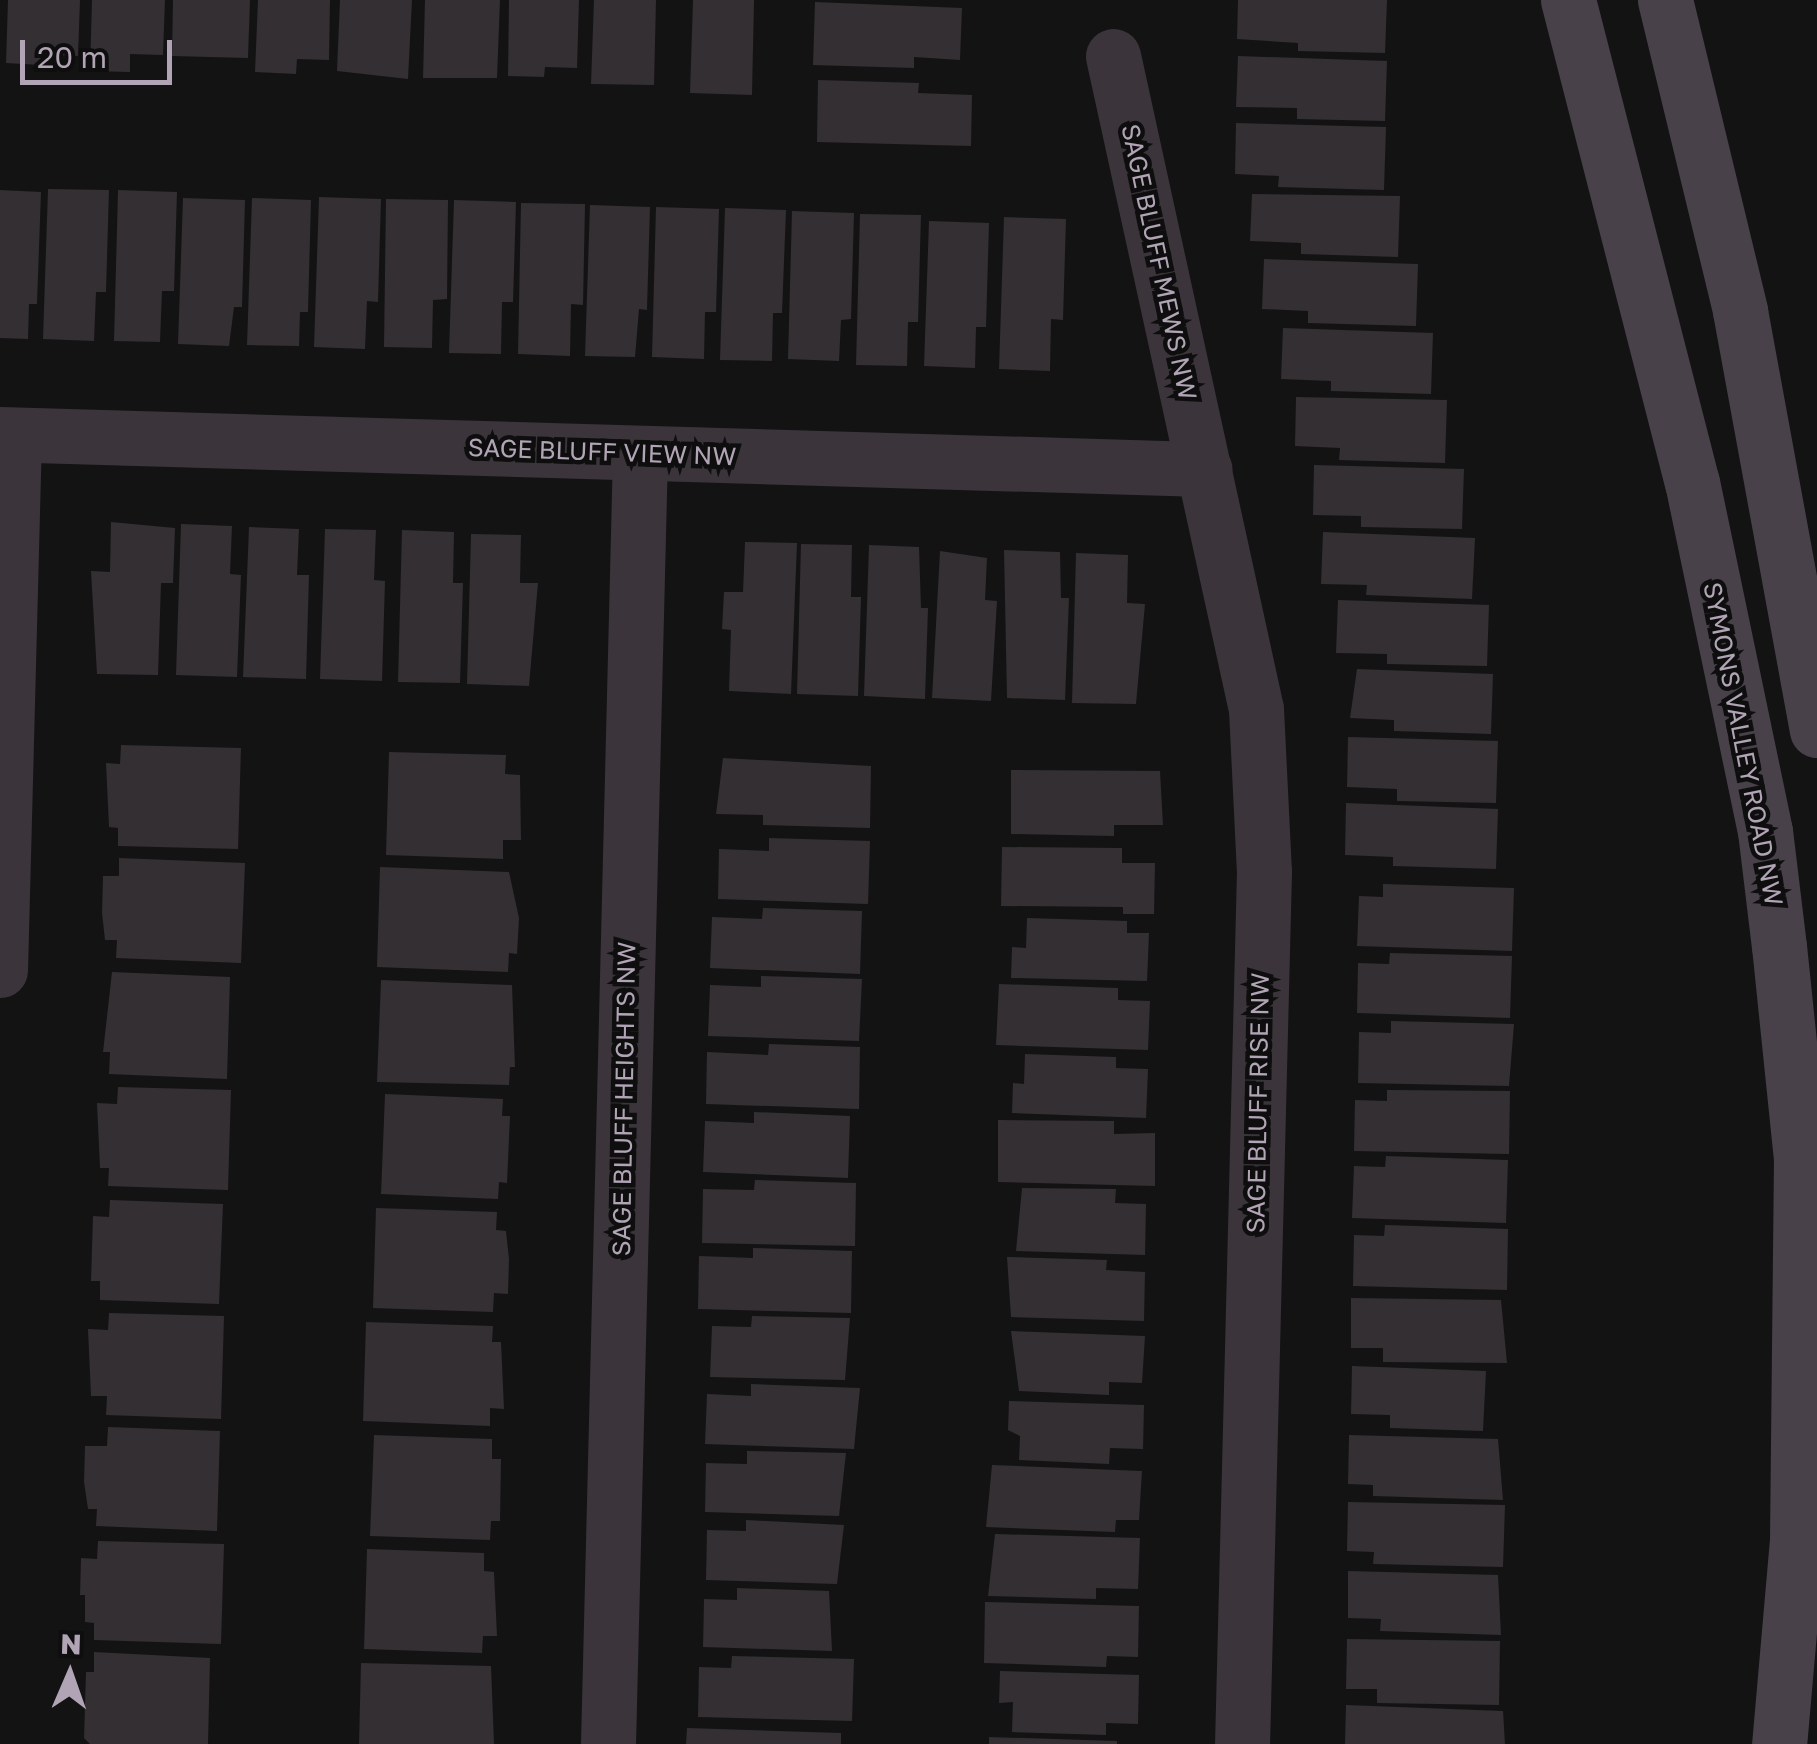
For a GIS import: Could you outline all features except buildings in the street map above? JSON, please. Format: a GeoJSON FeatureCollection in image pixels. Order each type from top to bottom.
{"type":"FeatureCollection","features":[{"type":"Feature","properties":{"kind":"main road","name":"SYMONS VALLEY ROAD NW"},"geometry":{"type":"LineString","coordinates":[[1568,0],[1692,482],[1765,831],[1779,946],[1800,1198],[1797,1540],[1779,1744]]}},
{"type":"Feature","properties":{"kind":"main road"},"geometry":{"type":"LineString","coordinates":[[1665,0],[1740,311],[1817,730]]}},
{"type":"Feature","properties":{"kind":"street","name":"SAGE BLUFF MEWS NW"},"geometry":{"type":"LineString","coordinates":[[1113,56],[1204,469]]}},
{"type":"Feature","properties":{"kind":"street","name":"SAGE BLUFF VIEW NW"},"geometry":{"type":"LineString","coordinates":[[7,434],[1204,469]]}},
{"type":"Feature","properties":{"kind":"street"},"geometry":{"type":"LineString","coordinates":[[0,970],[7,434]]}},
{"type":"Feature","properties":{"kind":"street","name":"SAGE BLUFF HEIGHTS NW"},"geometry":{"type":"LineString","coordinates":[[608,1744],[640,453]]}},
{"type":"Feature","properties":{"kind":"street","name":"SAGE BLUFF RISE NW"},"geometry":{"type":"LineString","coordinates":[[1204,469],[1256,709],[1264,871],[1242,1744]]}}]}
